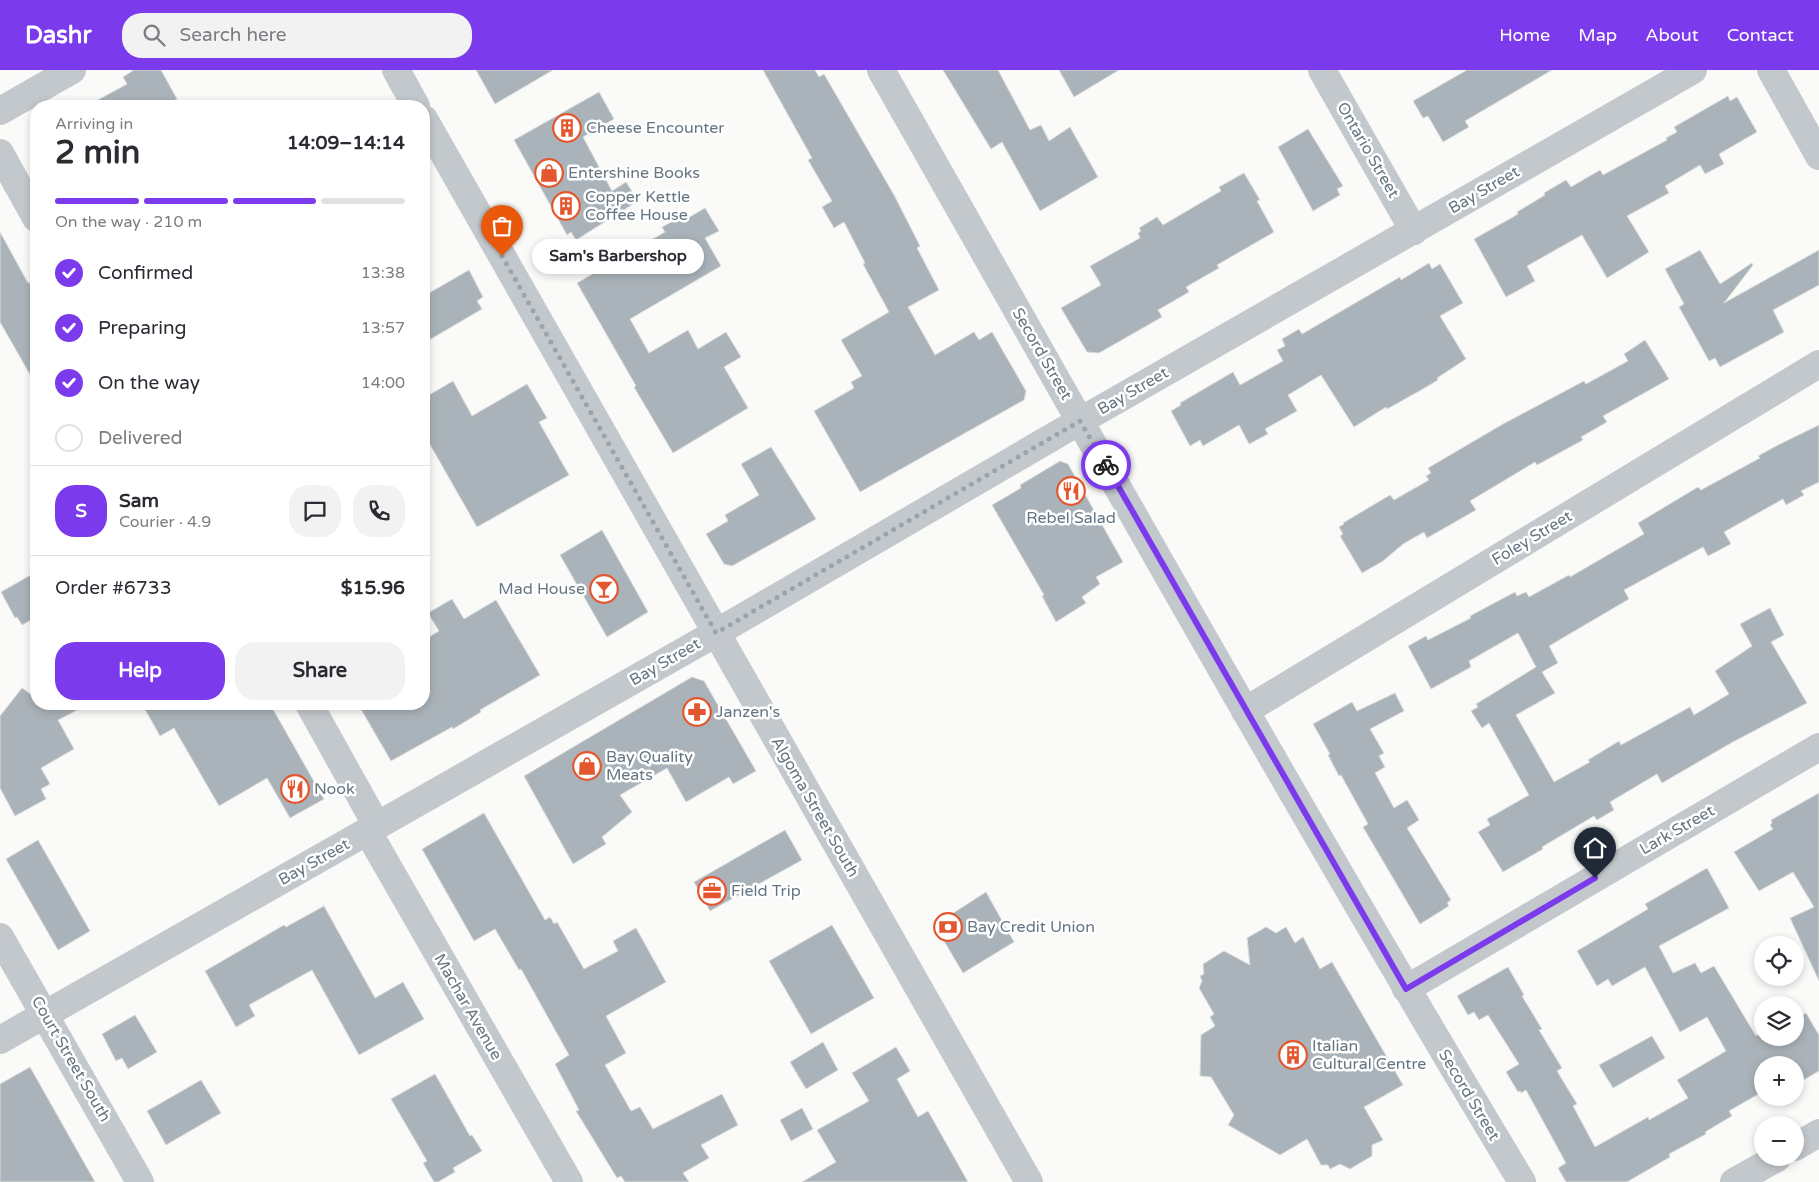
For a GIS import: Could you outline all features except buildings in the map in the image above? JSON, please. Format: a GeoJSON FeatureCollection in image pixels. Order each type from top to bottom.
{"type":"FeatureCollection","features":[{"type":"Feature","properties":{"kind":"street"},"geometry":{"type":"LineString","coordinates":[[0,111],[72,70]]}},
{"type":"Feature","properties":{"kind":"street"},"geometry":{"type":"LineString","coordinates":[[396,70],[413,100]]}},
{"type":"Feature","properties":{"kind":"street","name":"Secord Street"},"geometry":{"type":"LineString","coordinates":[[881,70],[1245,711],[1406,989],[1522,1182]]}},
{"type":"Feature","properties":{"kind":"street","name":"Ontario Street"},"geometry":{"type":"LineString","coordinates":[[1322,70],[1414,231]]}},
{"type":"Feature","properties":{"kind":"street","name":"Bay Street"},"geometry":{"type":"LineString","coordinates":[[0,1040],[716,633],[1080,421],[1693,70]]}},
{"type":"Feature","properties":{"kind":"street"},"geometry":{"type":"LineString","coordinates":[[1771,70],[1819,156]]}},
{"type":"Feature","properties":{"kind":"street","name":"Algoma Street South"},"geometry":{"type":"LineString","coordinates":[[430,130],[1029,1182]]}},
{"type":"Feature","properties":{"kind":"street"},"geometry":{"type":"LineString","coordinates":[[0,154],[30,207]]}},
{"type":"Feature","properties":{"kind":"street","name":"Foley Street"},"geometry":{"type":"LineString","coordinates":[[1245,711],[1819,364]]}},
{"type":"Feature","properties":{"kind":"street","name":"Machar Avenue"},"geometry":{"type":"LineString","coordinates":[[312,710],[372,829],[569,1182]]}},
{"type":"Feature","properties":{"kind":"street","name":"Lark Street"},"geometry":{"type":"LineString","coordinates":[[1406,989],[1819,747]]}},
{"type":"Feature","properties":{"kind":"street","name":"Court Street South"},"geometry":{"type":"LineString","coordinates":[[0,937],[140,1182]]}},
{"type":"Feature","properties":{"kind":"street"},"geometry":{"type":"LineString","coordinates":[[1804,1142],[1819,1133]]}},
{"type":"Feature","properties":{"kind":"street"},"geometry":{"type":"LineString","coordinates":[[1734,1182],[1763,1166]]}},
{"type":"Feature","properties":{"kind":"way so far"},"geometry":{"type":"LineString","coordinates":[[502,256],[716,633],[1080,421],[1106,465]]}},
{"type":"Feature","properties":{"kind":"place","name":"Cheese Encounter"},"geometry":{"type":"Point","coordinates":[567,128]}},
{"type":"Feature","properties":{"kind":"place","name":"Entershine Books"},"geometry":{"type":"Point","coordinates":[549,173]}},
{"type":"Feature","properties":{"kind":"place","name":"Copper Kettle Coffee House"},"geometry":{"type":"Point","coordinates":[566,206]}},
{"type":"Feature","properties":{"kind":"place","name":"Sam's Barbershop"},"geometry":{"type":"Point","coordinates":[502,256]}},
{"type":"Feature","properties":{"kind":"place","name":"Rebel Salad"},"geometry":{"type":"Point","coordinates":[1071,491]}},
{"type":"Feature","properties":{"kind":"place","name":"Mad House"},"geometry":{"type":"Point","coordinates":[604,589]}},
{"type":"Feature","properties":{"kind":"place","name":"Janzen's"},"geometry":{"type":"Point","coordinates":[697,712]}},
{"type":"Feature","properties":{"kind":"place","name":"Bay Quality Meats"},"geometry":{"type":"Point","coordinates":[587,766]}},
{"type":"Feature","properties":{"kind":"place","name":"Nook"},"geometry":{"type":"Point","coordinates":[295,789]}},
{"type":"Feature","properties":{"kind":"place","name":"Field Trip"},"geometry":{"type":"Point","coordinates":[712,891]}},
{"type":"Feature","properties":{"kind":"place","name":"Bay Credit Union"},"geometry":{"type":"Point","coordinates":[948,927]}},
{"type":"Feature","properties":{"kind":"place","name":"Italian Cultural Centre"},"geometry":{"type":"Point","coordinates":[1293,1055]}},
{"type":"Feature","properties":{"kind":"route"},"geometry":{"type":"LineString","coordinates":[[1106,465],[1406,989],[1595,878]]}}]}
